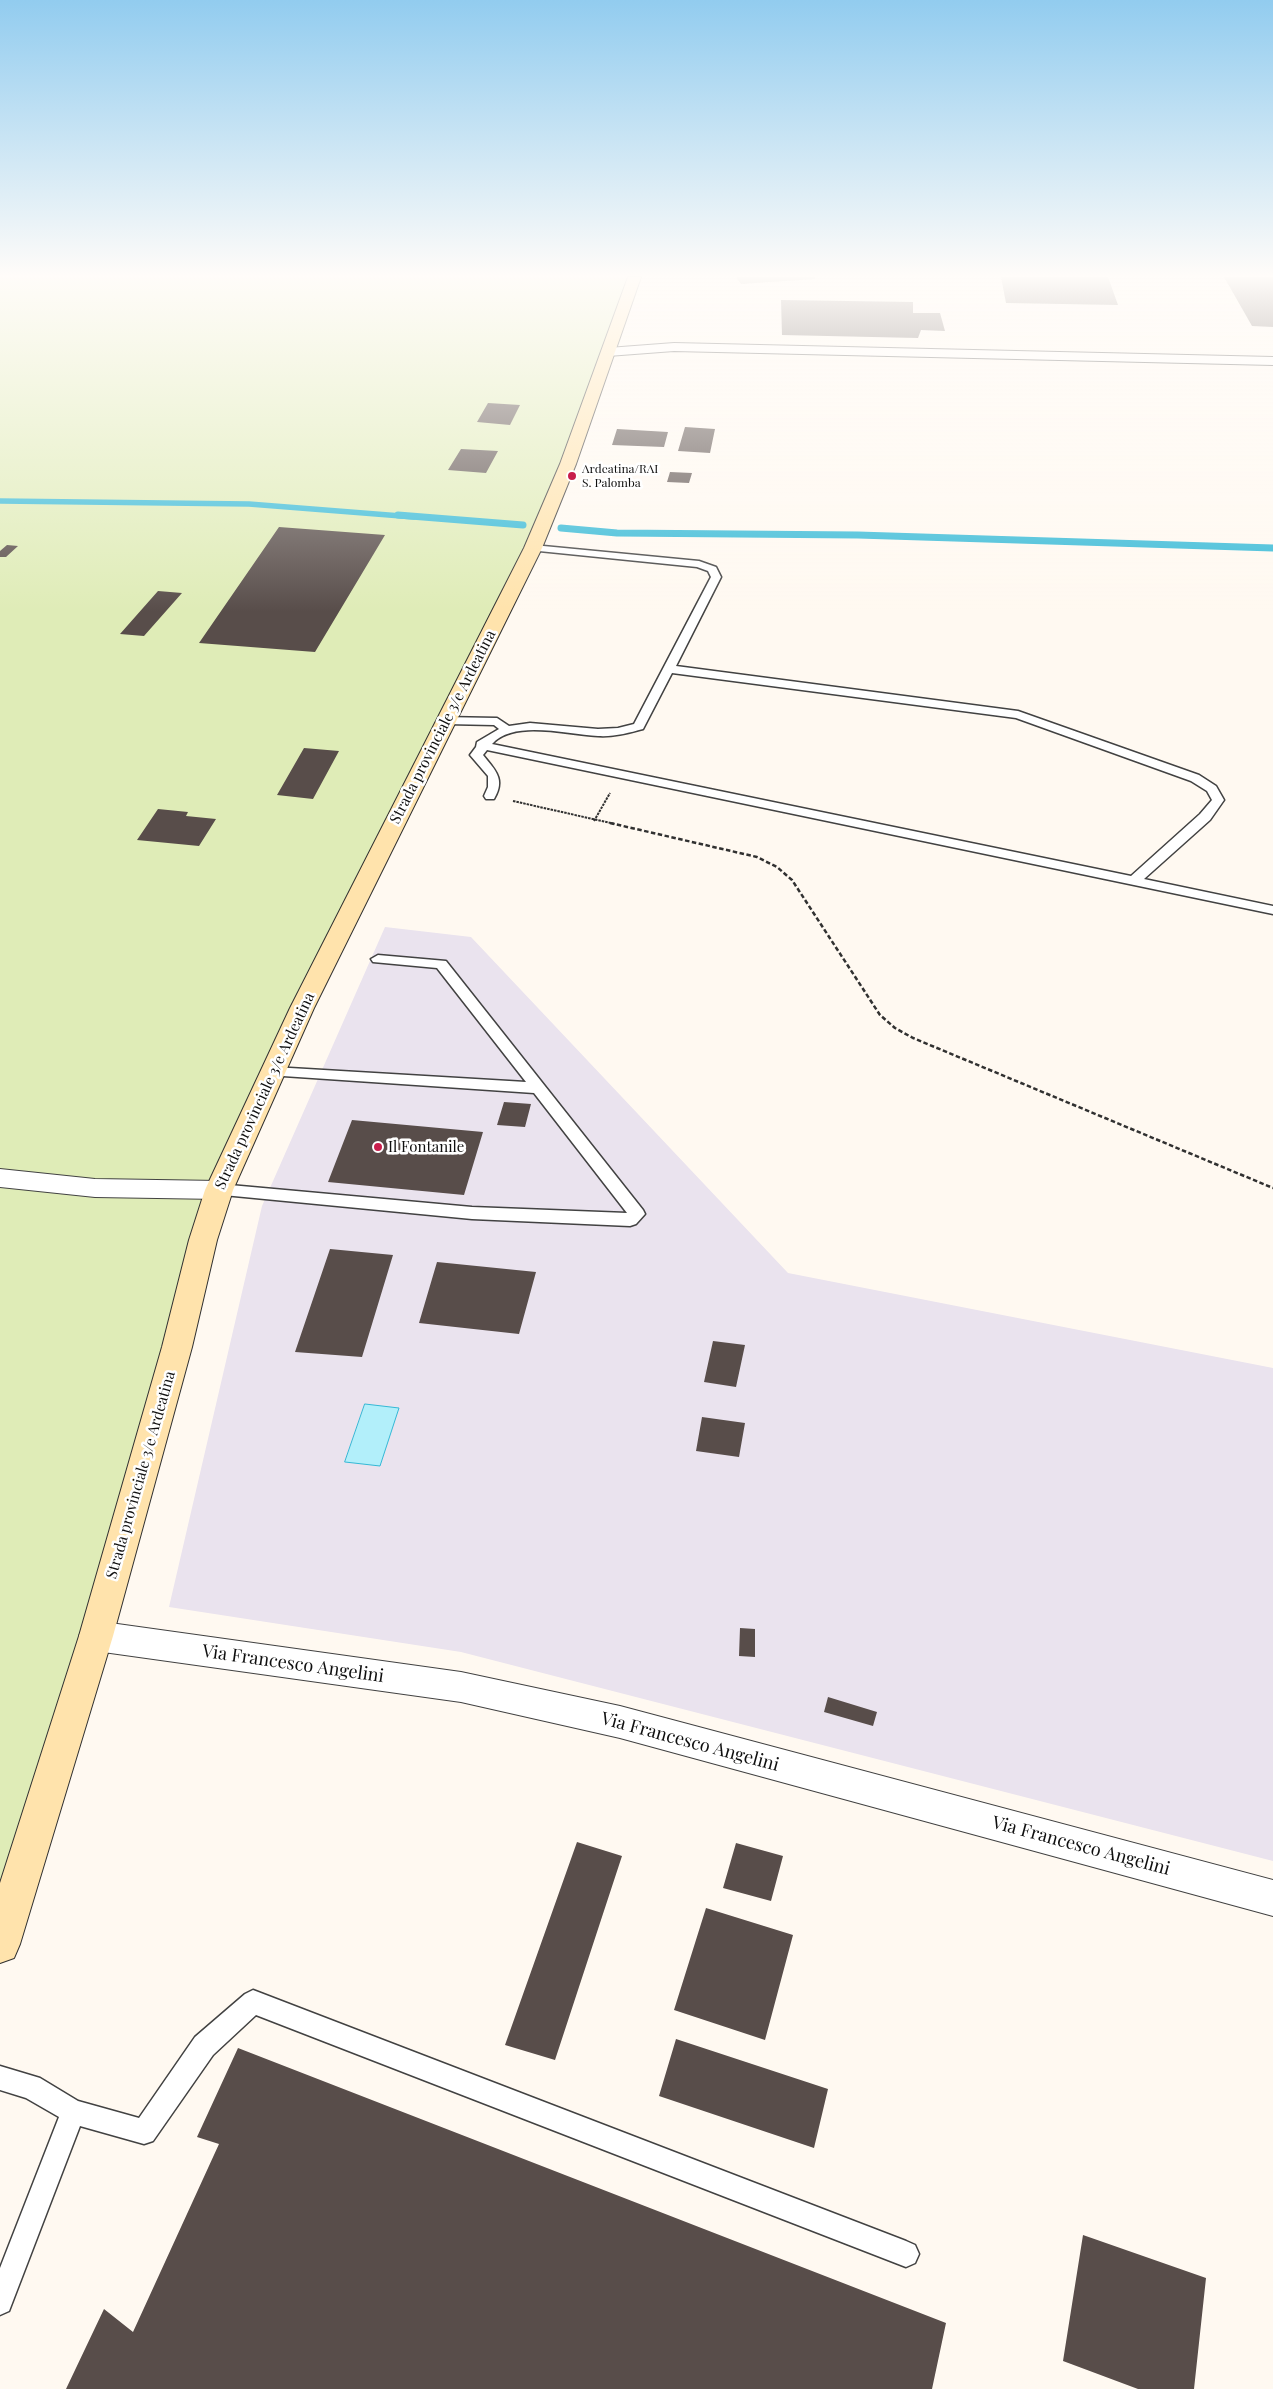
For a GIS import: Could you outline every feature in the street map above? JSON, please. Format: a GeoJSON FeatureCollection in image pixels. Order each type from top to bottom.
{"type":"FeatureCollection","features":[{"type":"Feature","properties":{"kind":"main road","name":"Strada provinciale 3/e Ardeatina"},"geometry":{"type":"LineString","coordinates":[[0,1944],[96,1636],[177,1347],[203,1240],[219,1190],[302,1008],[533,548],[568,464],[595,388]]}},
{"type":"Feature","properties":{"kind":"street"},"geometry":{"type":"LineString","coordinates":[[0,1178],[95,1188],[219,1190]]}},
{"type":"Feature","properties":{"kind":"street","name":"Via Francesco Angelini"},"geometry":{"type":"LineString","coordinates":[[96,1636],[461,1687],[611,1720],[1273,1898]]}},
{"type":"Feature","properties":{"kind":"lane"},"geometry":{"type":"LineString","coordinates":[[490,796],[494,787],[494,776],[476,755],[481,746],[506,728],[536,726],[606,734],[627,733],[639,726],[716,577],[712,569],[699,564],[533,548]]}},
{"type":"Feature","properties":{"kind":"lane"},"geometry":{"type":"LineString","coordinates":[[670,669],[1018,716],[1195,778],[1212,789],[1218,800],[1204,816],[1134,881]]}},
{"type":"Feature","properties":{"kind":"lane"},"geometry":{"type":"LineString","coordinates":[[446,720],[497,722],[506,728]]}},
{"type":"Feature","properties":{"kind":"lane"},"geometry":{"type":"LineString","coordinates":[[481,746],[1273,910]]}},
{"type":"Feature","properties":{"kind":"lane"},"geometry":{"type":"LineString","coordinates":[[219,1190],[472,1213],[630,1220],[638,1214],[441,964],[378,959]]}},
{"type":"Feature","properties":{"kind":"lane"},"geometry":{"type":"LineString","coordinates":[[273,1072],[539,1088]]}},
{"type":"Feature","properties":{"kind":"lane"},"geometry":{"type":"LineString","coordinates":[[0,2078],[31,2087],[73,2112],[144,2132],[204,2046],[253,2002],[906,2254]]}},
{"type":"Feature","properties":{"kind":"lane"},"geometry":{"type":"LineString","coordinates":[[0,2302],[73,2112]]}},
{"type":"Feature","properties":{"kind":"path"},"geometry":{"type":"LineString","coordinates":[[490,796],[757,857],[777,867],[792,880],[880,1016],[895,1028],[913,1038],[1273,1188]]}},
{"type":"Feature","properties":{"kind":"shaded area"},"geometry":{"type":"Polygon","coordinates":[[[385,927],[471,937],[788,1273],[1273,1368],[1273,1861],[461,1652],[169,1607],[262,1206],[385,927]]]}},
{"type":"Feature","properties":{"kind":"green space"},"geometry":{"type":"Polygon","coordinates":[[[0,388],[596,388],[533,549],[219,1190],[0,1944],[0,388]]]}},
{"type":"Feature","properties":{"kind":"water"},"geometry":{"type":"Polygon","coordinates":[[[365,1404],[399,1408],[380,1466],[345,1462],[365,1404]]]}},
{"type":"Feature","properties":{"kind":"building"},"geometry":{"type":"Polygon","coordinates":[[[488,403],[520,405],[510,425],[477,422],[488,403]]]}},
{"type":"Feature","properties":{"kind":"building"},"geometry":{"type":"Polygon","coordinates":[[[685,427],[715,429],[710,453],[678,451],[685,427]]]}},
{"type":"Feature","properties":{"kind":"building"},"geometry":{"type":"Polygon","coordinates":[[[617,429],[668,432],[664,447],[612,445],[617,429]]]}},
{"type":"Feature","properties":{"kind":"building"},"geometry":{"type":"Polygon","coordinates":[[[461,449],[498,451],[486,473],[448,470],[461,449]]]}},
{"type":"Feature","properties":{"kind":"building"},"geometry":{"type":"Polygon","coordinates":[[[670,472],[692,473],[689,483],[667,482],[670,472]]]}},
{"type":"Feature","properties":{"kind":"building"},"geometry":{"type":"Polygon","coordinates":[[[279,527],[385,535],[315,652],[199,643],[279,527]]]}},
{"type":"Feature","properties":{"kind":"building"},"geometry":{"type":"Polygon","coordinates":[[[7,545],[18,546],[6,557],[0,557],[0,551],[7,545]]]}},
{"type":"Feature","properties":{"kind":"building"},"geometry":{"type":"Polygon","coordinates":[[[158,591],[182,593],[144,636],[120,634],[158,591]]]}},
{"type":"Feature","properties":{"kind":"building"},"geometry":{"type":"Polygon","coordinates":[[[304,748],[339,751],[313,799],[277,795],[304,748]]]}},
{"type":"Feature","properties":{"kind":"building"},"geometry":{"type":"Polygon","coordinates":[[[158,809],[188,812],[186,816],[216,819],[199,846],[137,840],[158,809]]]}},
{"type":"Feature","properties":{"kind":"building"},"geometry":{"type":"Polygon","coordinates":[[[504,1102],[531,1104],[525,1127],[497,1125],[504,1102]]]}},
{"type":"Feature","properties":{"kind":"building"},"geometry":{"type":"Polygon","coordinates":[[[352,1120],[483,1132],[464,1195],[328,1182],[352,1120]]]}},
{"type":"Feature","properties":{"kind":"building"},"geometry":{"type":"Polygon","coordinates":[[[330,1249],[393,1255],[362,1357],[295,1352],[330,1249]]]}},
{"type":"Feature","properties":{"kind":"building"},"geometry":{"type":"Polygon","coordinates":[[[437,1262],[536,1272],[519,1334],[419,1323],[437,1262]]]}},
{"type":"Feature","properties":{"kind":"building"},"geometry":{"type":"Polygon","coordinates":[[[713,1341],[745,1345],[736,1387],[704,1382],[713,1341]]]}},
{"type":"Feature","properties":{"kind":"building"},"geometry":{"type":"Polygon","coordinates":[[[702,1417],[745,1423],[739,1457],[696,1451],[702,1417]]]}},
{"type":"Feature","properties":{"kind":"building"},"geometry":{"type":"Polygon","coordinates":[[[740,1628],[755,1629],[755,1657],[739,1656],[740,1628]]]}},
{"type":"Feature","properties":{"kind":"building"},"geometry":{"type":"Polygon","coordinates":[[[828,1697],[877,1712],[873,1726],[824,1712],[828,1697]]]}},
{"type":"Feature","properties":{"kind":"building"},"geometry":{"type":"Polygon","coordinates":[[[577,1842],[622,1856],[555,2060],[505,2045],[577,1842]]]}},
{"type":"Feature","properties":{"kind":"building"},"geometry":{"type":"Polygon","coordinates":[[[736,1843],[783,1856],[771,1901],[723,1888],[736,1843]]]}},
{"type":"Feature","properties":{"kind":"building"},"geometry":{"type":"Polygon","coordinates":[[[706,1908],[793,1935],[765,2040],[674,2010],[706,1908]]]}},
{"type":"Feature","properties":{"kind":"building"},"geometry":{"type":"Polygon","coordinates":[[[676,2039],[828,2089],[814,2148],[659,2096],[676,2039]]]}},
{"type":"Feature","properties":{"kind":"building"},"geometry":{"type":"Polygon","coordinates":[[[238,2048],[946,2323],[932,2389],[66,2389],[104,2309],[133,2332],[219,2144],[197,2137],[238,2048]]]}},
{"type":"Feature","properties":{"kind":"building"},"geometry":{"type":"Polygon","coordinates":[[[1083,2235],[1206,2278],[1194,2389],[1138,2389],[1063,2361],[1083,2235]]]}},
{"type":"Feature","properties":{"kind":"waterway"},"geometry":{"type":"LineString","coordinates":[[0,501],[249,504],[414,517]]}},
{"type":"Feature","properties":{"kind":"waterway"},"geometry":{"type":"LineString","coordinates":[[398,515],[523,525]]}},
{"type":"Feature","properties":{"kind":"waterway"},"geometry":{"type":"LineString","coordinates":[[561,528],[617,533],[858,535],[1273,548]]}},
{"type":"Feature","properties":{"kind":"place","name":"Ardeatina/RAI S. Palomba"},"geometry":{"type":"Point","coordinates":[572,476]}},
{"type":"Feature","properties":{"kind":"place","name":"Il Fontanile"},"geometry":{"type":"Point","coordinates":[378,1147]}}]}
